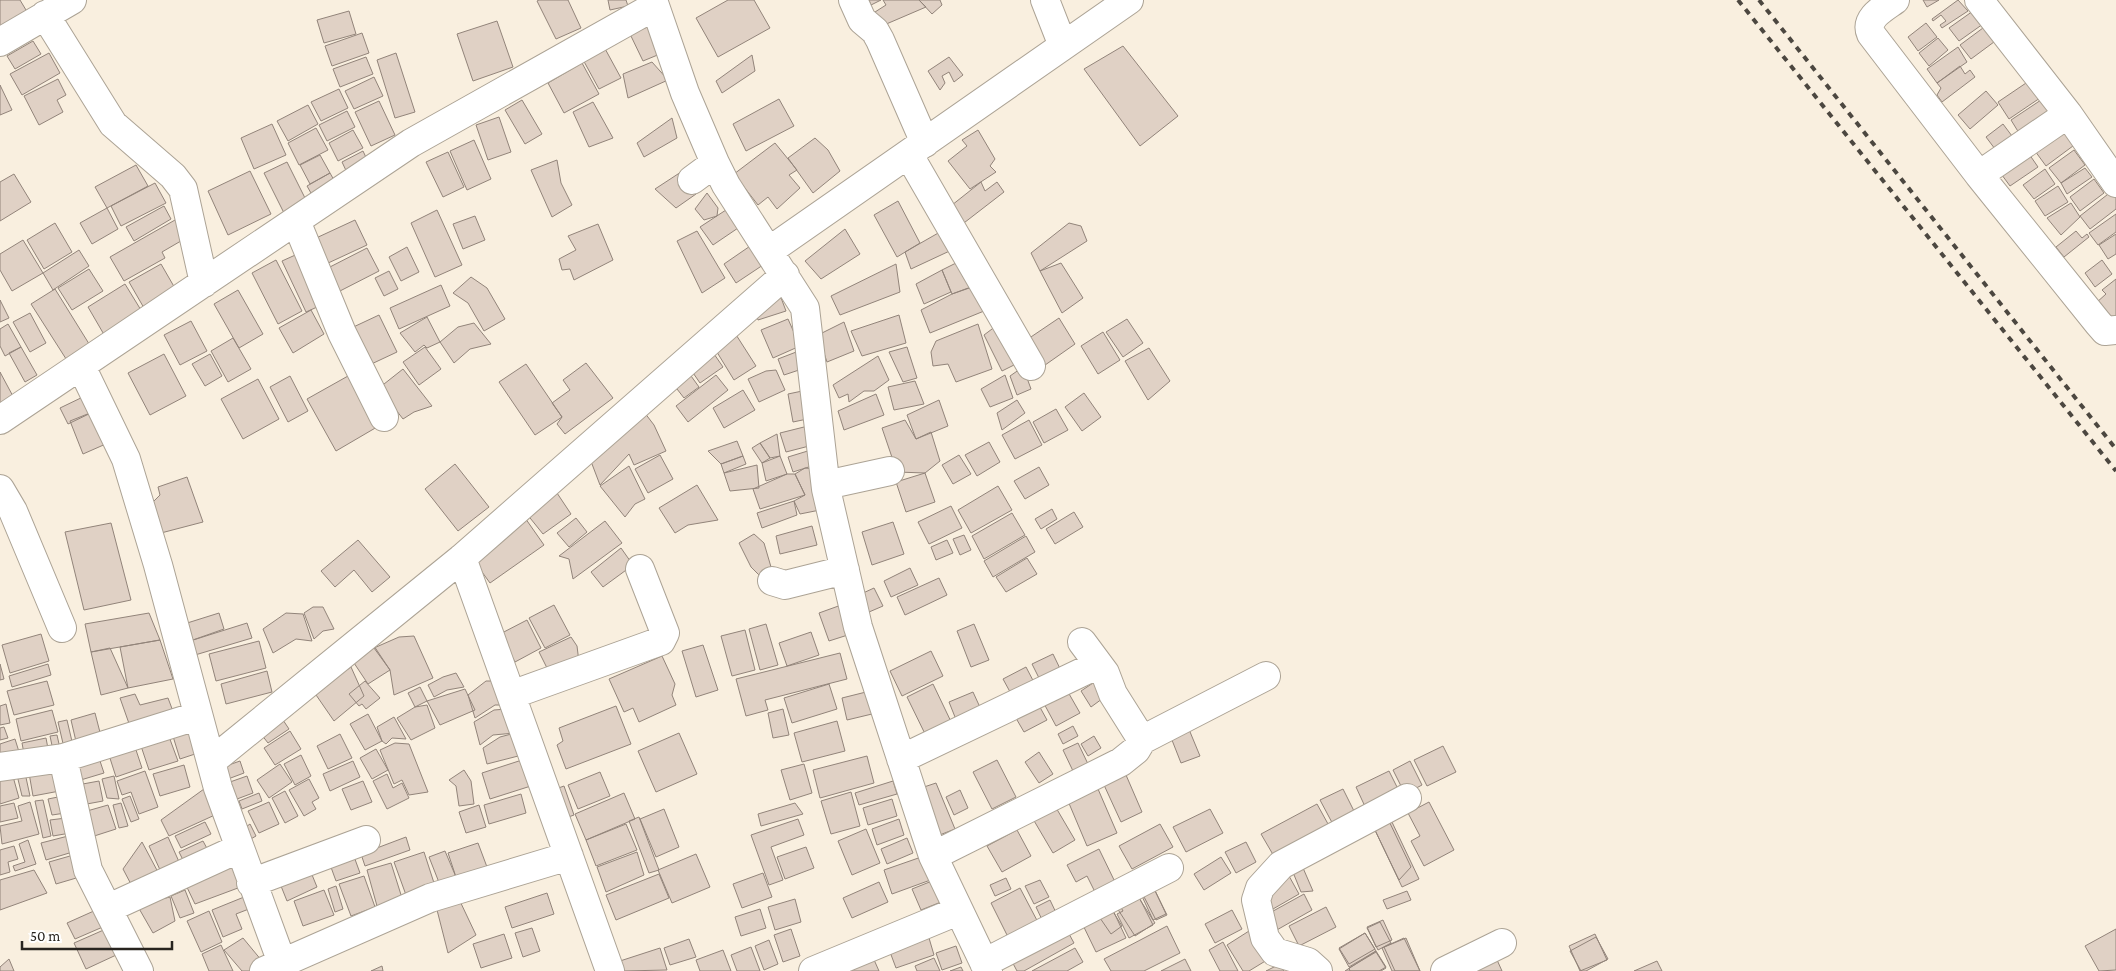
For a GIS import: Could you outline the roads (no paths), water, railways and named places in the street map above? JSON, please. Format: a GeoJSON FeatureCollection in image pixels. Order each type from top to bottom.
{"type":"FeatureCollection","features":[{"type":"Feature","properties":{"kind":"street"},"geometry":{"type":"LineString","coordinates":[[0,42],[72,0]]}},
{"type":"Feature","properties":{"kind":"street"},"geometry":{"type":"LineString","coordinates":[[853,0],[862,20],[875,31],[880,40],[917,149],[1031,366]]}},
{"type":"Feature","properties":{"kind":"street"},"geometry":{"type":"LineString","coordinates":[[1045,0],[1063,46]]}},
{"type":"Feature","properties":{"kind":"street"},"geometry":{"type":"LineString","coordinates":[[770,251],[1129,0]]}},
{"type":"Feature","properties":{"kind":"street"},"geometry":{"type":"LineString","coordinates":[[1895,0],[1870,21],[1868,28],[1871,34],[1979,175],[2105,332],[2116,330]]}},
{"type":"Feature","properties":{"kind":"street"},"geometry":{"type":"LineString","coordinates":[[1979,0],[2068,114],[2116,183]]}},
{"type":"Feature","properties":{"kind":"street"},"geometry":{"type":"LineString","coordinates":[[0,420],[411,143],[654,3],[685,93],[715,163],[726,185],[805,308],[826,485],[858,627],[933,856],[986,967],[1169,868]]}},
{"type":"Feature","properties":{"kind":"street"},"geometry":{"type":"LineString","coordinates":[[45,15],[113,124],[173,176],[183,189],[204,283]]}},
{"type":"Feature","properties":{"kind":"street"},"geometry":{"type":"LineString","coordinates":[[1979,175],[2068,114]]}},
{"type":"Feature","properties":{"kind":"street"},"geometry":{"type":"LineString","coordinates":[[692,180],[715,163]]}},
{"type":"Feature","properties":{"kind":"street"},"geometry":{"type":"LineString","coordinates":[[296,221],[342,333],[384,417]]}},
{"type":"Feature","properties":{"kind":"street"},"geometry":{"type":"LineString","coordinates":[[212,761],[462,558],[785,275]]}},
{"type":"Feature","properties":{"kind":"street"},"geometry":{"type":"LineString","coordinates":[[81,366],[126,459],[158,565],[197,716],[212,761],[218,788],[240,848],[277,968],[430,898],[569,856]]}},
{"type":"Feature","properties":{"kind":"street"},"geometry":{"type":"LineString","coordinates":[[826,485],[890,471]]}},
{"type":"Feature","properties":{"kind":"street"},"geometry":{"type":"LineString","coordinates":[[0,489],[13,511],[62,628]]}},
{"type":"Feature","properties":{"kind":"street"},"geometry":{"type":"LineString","coordinates":[[462,558],[610,971]]}},
{"type":"Feature","properties":{"kind":"street"},"geometry":{"type":"LineString","coordinates":[[511,695],[660,641],[665,633],[640,569]]}},
{"type":"Feature","properties":{"kind":"street"},"geometry":{"type":"LineString","coordinates":[[772,582],[785,585],[845,570]]}},
{"type":"Feature","properties":{"kind":"street"},"geometry":{"type":"LineString","coordinates":[[1082,642],[1097,665],[1105,673],[1113,694],[1142,740]]}},
{"type":"Feature","properties":{"kind":"street"},"geometry":{"type":"LineString","coordinates":[[901,759],[1097,665]]}},
{"type":"Feature","properties":{"kind":"street"},"geometry":{"type":"LineString","coordinates":[[933,856],[1121,762],[1136,750],[1142,740],[1266,676]]}},
{"type":"Feature","properties":{"kind":"street"},"geometry":{"type":"LineString","coordinates":[[0,767],[63,758],[197,716]]}},
{"type":"Feature","properties":{"kind":"street"},"geometry":{"type":"LineString","coordinates":[[63,758],[87,864],[139,971]]}},
{"type":"Feature","properties":{"kind":"street"},"geometry":{"type":"LineString","coordinates":[[1318,971],[1308,962],[1274,952],[1265,938],[1256,900],[1260,888],[1280,865],[1407,798]]}},
{"type":"Feature","properties":{"kind":"street"},"geometry":{"type":"LineString","coordinates":[[251,883],[366,840]]}},
{"type":"Feature","properties":{"kind":"street"},"geometry":{"type":"LineString","coordinates":[[100,893],[240,848]]}},
{"type":"Feature","properties":{"kind":"street"},"geometry":{"type":"LineString","coordinates":[[813,971],[958,911]]}},
{"type":"Feature","properties":{"kind":"street"},"geometry":{"type":"LineString","coordinates":[[1445,971],[1502,943]]}},
{"type":"Feature","properties":{"kind":"railway"},"geometry":{"type":"LineString","coordinates":[[1738,0],[2116,471]]}},
{"type":"Feature","properties":{"kind":"railway"},"geometry":{"type":"LineString","coordinates":[[1759,0],[2116,449]]}}]}
